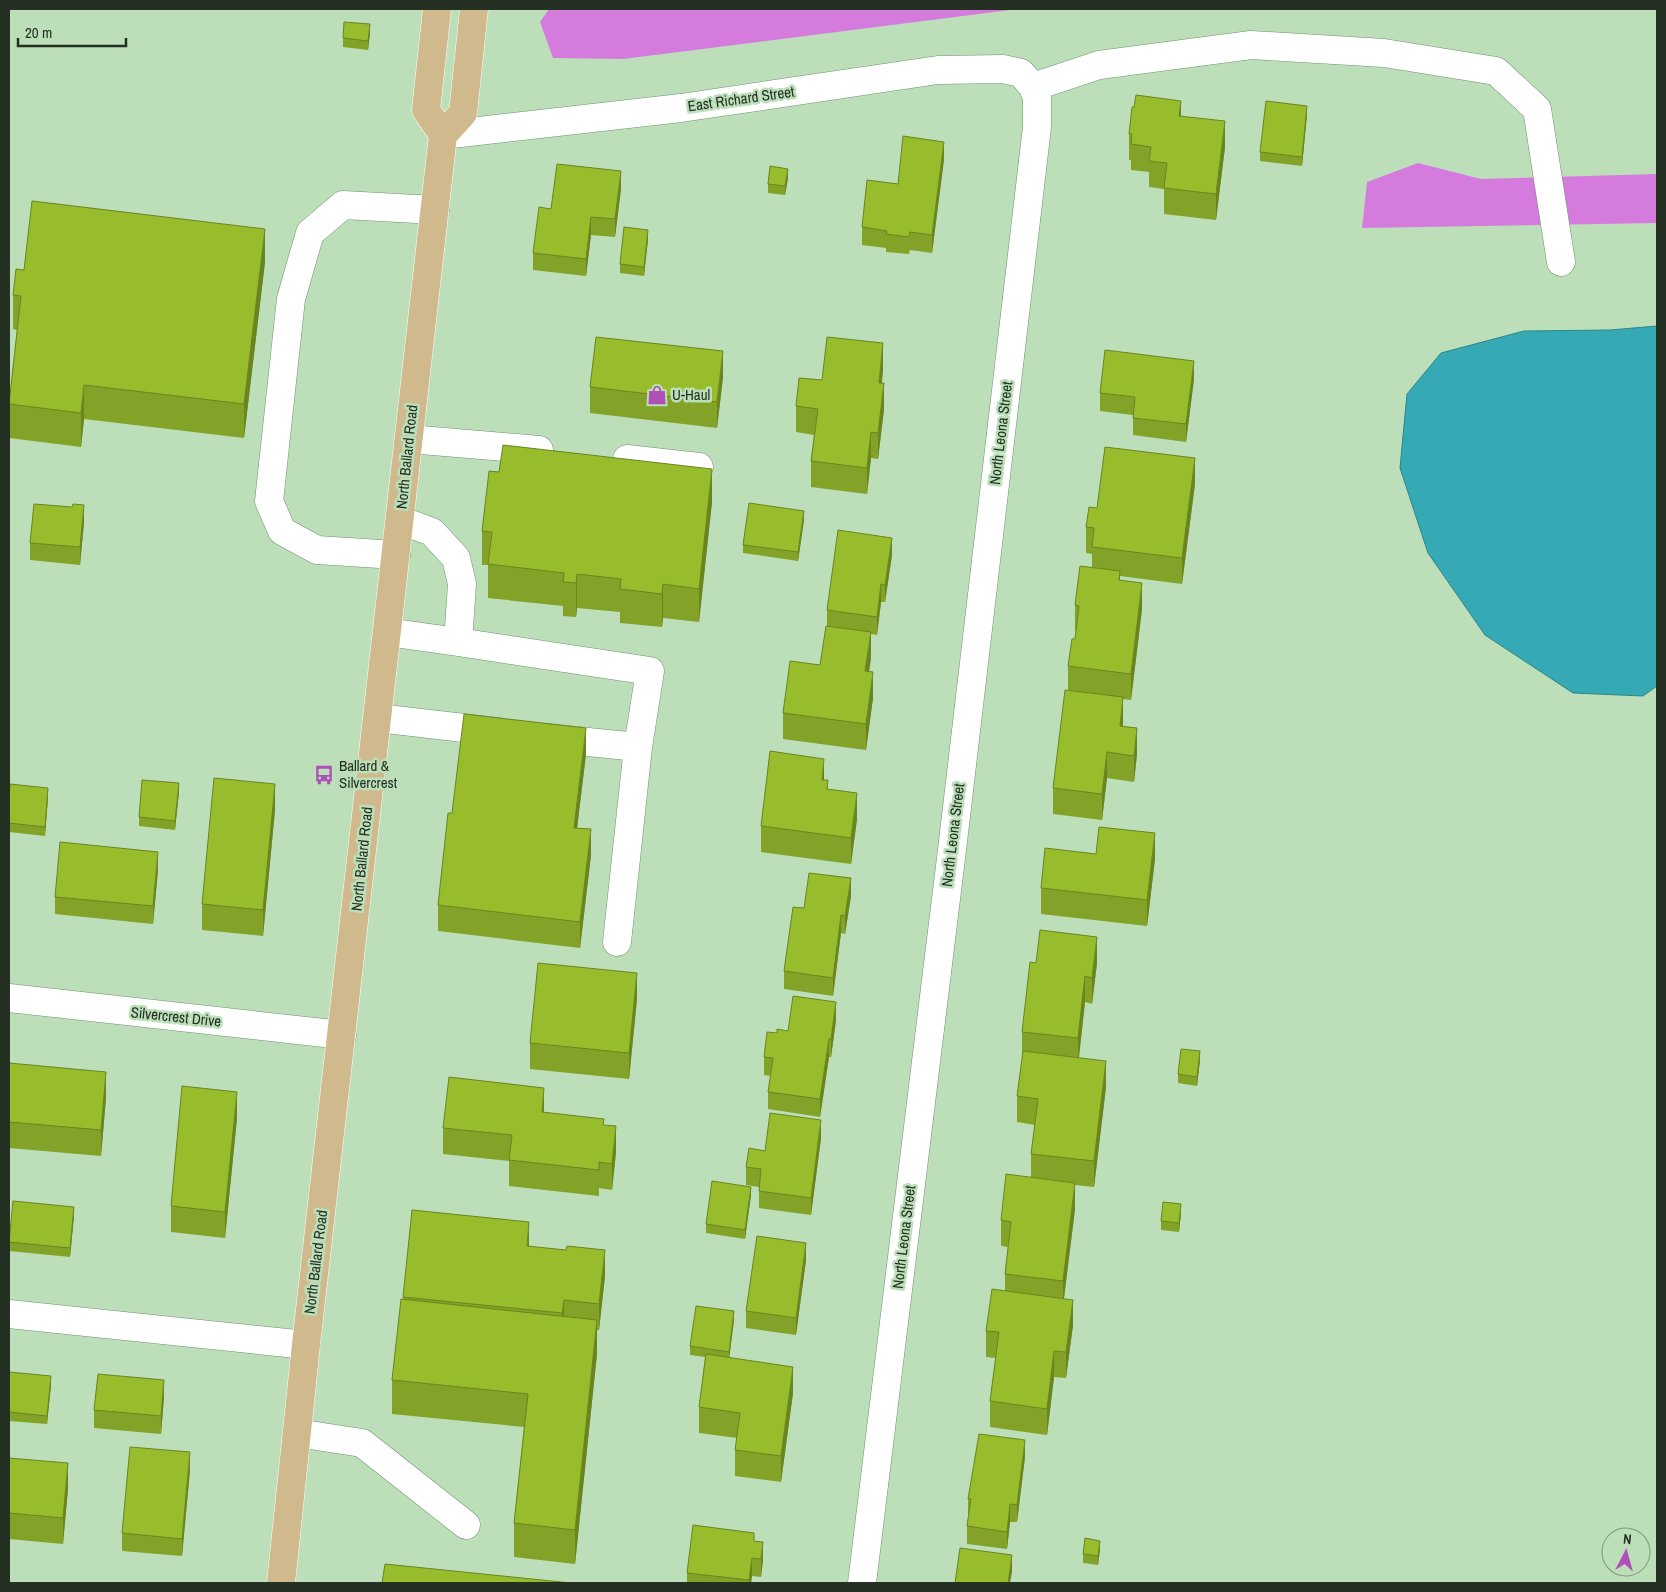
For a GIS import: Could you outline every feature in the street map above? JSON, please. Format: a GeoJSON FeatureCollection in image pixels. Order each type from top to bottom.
{"type":"FeatureCollection","features":[{"type":"Feature","properties":{"kind":"main road"},"geometry":{"type":"LineString","coordinates":[[437,9],[426,110],[443,135],[463,113],[474,9]]}},
{"type":"Feature","properties":{"kind":"main road","name":"North Ballard Road"},"geometry":{"type":"LineString","coordinates":[[281,1583],[306,1345],[443,135]]}},
{"type":"Feature","properties":{"kind":"street"},"geometry":{"type":"LineString","coordinates":[[1033,87],[1099,65],[1251,45],[1384,53],[1496,71],[1538,109],[1560,262]]}},
{"type":"Feature","properties":{"kind":"street","name":"East Richard Street"},"geometry":{"type":"LineString","coordinates":[[443,135],[681,108],[938,70],[1003,69],[1021,73],[1033,87]]}},
{"type":"Feature","properties":{"kind":"street","name":"North Leona Street"},"geometry":{"type":"LineString","coordinates":[[862,1583],[951,860],[1036,137],[1037,98],[1033,87]]}},
{"type":"Feature","properties":{"kind":"street"},"geometry":{"type":"LineString","coordinates":[[396,555],[317,550],[282,531],[269,501],[291,299],[310,233],[343,205],[435,210]]}},
{"type":"Feature","properties":{"kind":"street"},"geometry":{"type":"LineString","coordinates":[[409,439],[560,452]]}},
{"type":"Feature","properties":{"kind":"street"},"geometry":{"type":"LineString","coordinates":[[600,456],[699,467]]}},
{"type":"Feature","properties":{"kind":"street"},"geometry":{"type":"LineString","coordinates":[[400,520],[432,532],[456,558],[462,584],[458,642]]}},
{"type":"Feature","properties":{"kind":"street"},"geometry":{"type":"LineString","coordinates":[[387,632],[650,671],[638,747],[617,942]]}},
{"type":"Feature","properties":{"kind":"street"},"geometry":{"type":"LineString","coordinates":[[378,718],[638,747]]}},
{"type":"Feature","properties":{"kind":"street","name":"Silvercrest Drive"},"geometry":{"type":"LineString","coordinates":[[9,998],[342,1035]]}},
{"type":"Feature","properties":{"kind":"street"},"geometry":{"type":"LineString","coordinates":[[9,1314],[306,1345]]}},
{"type":"Feature","properties":{"kind":"street"},"geometry":{"type":"LineString","coordinates":[[297,1433],[362,1443],[466,1525]]}},
{"type":"Feature","properties":{"kind":"shaded area"},"geometry":{"type":"Polygon","coordinates":[[[549,9],[1018,9],[623,59],[553,58],[540,22],[549,9]]]}},
{"type":"Feature","properties":{"kind":"shaded area"},"geometry":{"type":"Polygon","coordinates":[[[1418,163],[1481,179],[1657,174],[1657,223],[1362,228],[1367,182],[1418,163]]]}},
{"type":"Feature","properties":{"kind":"water"},"geometry":{"type":"Polygon","coordinates":[[[1657,326],[1657,686],[1643,696],[1573,693],[1485,635],[1428,553],[1400,468],[1407,394],[1441,353],[1524,331],[1610,330],[1657,326]]]}},
{"type":"Feature","properties":{"kind":"building"},"geometry":{"type":"Polygon","coordinates":[[[344,22],[370,24],[368,41],[343,38],[344,22]]]}},
{"type":"Feature","properties":{"kind":"building"},"geometry":{"type":"Polygon","coordinates":[[[1136,95],[1181,101],[1179,116],[1225,121],[1216,194],[1164,188],[1167,163],[1149,161],[1151,147],[1131,144],[1132,134],[1129,134],[1132,107],[1134,107],[1136,95]]]}},
{"type":"Feature","properties":{"kind":"building"},"geometry":{"type":"Polygon","coordinates":[[[1266,101],[1307,106],[1302,157],[1260,152],[1266,101]]]}},
{"type":"Feature","properties":{"kind":"building"},"geometry":{"type":"Polygon","coordinates":[[[903,136],[944,142],[932,235],[910,232],[909,237],[886,234],[887,231],[862,227],[867,180],[898,184],[903,136]]]}},
{"type":"Feature","properties":{"kind":"building"},"geometry":{"type":"Polygon","coordinates":[[[557,164],[621,171],[615,219],[591,217],[586,259],[533,253],[539,207],[551,209],[557,164]]]}},
{"type":"Feature","properties":{"kind":"building"},"geometry":{"type":"Polygon","coordinates":[[[770,166],[788,169],[785,186],[768,184],[770,166]]]}},
{"type":"Feature","properties":{"kind":"building"},"geometry":{"type":"Polygon","coordinates":[[[32,201],[265,229],[244,404],[84,385],[81,413],[9,404],[21,296],[13,295],[16,269],[24,270],[32,201]]]}},
{"type":"Feature","properties":{"kind":"building"},"geometry":{"type":"Polygon","coordinates":[[[624,227],[648,230],[644,267],[620,264],[624,227]]]}},
{"type":"Feature","properties":{"kind":"building"},"geometry":{"type":"Polygon","coordinates":[[[596,337],[723,351],[717,402],[590,387],[596,337]]]}},
{"type":"Feature","properties":{"kind":"building"},"geometry":{"type":"Polygon","coordinates":[[[827,337],[883,343],[879,383],[884,383],[878,433],[871,432],[867,468],[811,461],[818,409],[796,406],[799,378],[822,380],[827,337]]]}},
{"type":"Feature","properties":{"kind":"building"},"geometry":{"type":"Polygon","coordinates":[[[1105,350],[1194,361],[1186,424],[1133,418],[1135,397],[1100,393],[1105,350]]]}},
{"type":"Feature","properties":{"kind":"building"},"geometry":{"type":"Polygon","coordinates":[[[503,445],[712,469],[699,589],[663,584],[662,594],[620,589],[621,579],[577,574],[576,583],[563,582],[564,573],[488,564],[492,532],[482,531],[489,471],[499,472],[503,445]]]}},
{"type":"Feature","properties":{"kind":"building"},"geometry":{"type":"Polygon","coordinates":[[[1105,447],[1195,458],[1182,558],[1092,547],[1094,528],[1086,527],[1089,507],[1097,508],[1105,447]]]}},
{"type":"Feature","properties":{"kind":"building"},"geometry":{"type":"Polygon","coordinates":[[[749,503],[804,511],[798,552],[743,545],[749,503]]]}},
{"type":"Feature","properties":{"kind":"building"},"geometry":{"type":"Polygon","coordinates":[[[34,504],[72,507],[73,504],[84,505],[80,547],[30,543],[34,504]]]}},
{"type":"Feature","properties":{"kind":"building"},"geometry":{"type":"Polygon","coordinates":[[[838,530],[892,538],[885,585],[881,584],[877,617],[827,610],[838,530]]]}},
{"type":"Feature","properties":{"kind":"building"},"geometry":{"type":"Polygon","coordinates":[[[1080,566],[1120,571],[1119,580],[1142,583],[1131,674],[1068,666],[1072,639],[1075,639],[1079,606],[1075,605],[1080,566]]]}},
{"type":"Feature","properties":{"kind":"building"},"geometry":{"type":"Polygon","coordinates":[[[826,626],[871,632],[865,671],[873,672],[866,724],[783,713],[790,661],[820,665],[826,626]]]}},
{"type":"Feature","properties":{"kind":"building"},"geometry":{"type":"Polygon","coordinates":[[[1065,690],[1123,697],[1120,726],[1137,728],[1134,756],[1107,752],[1102,794],[1053,788],[1065,690]]]}},
{"type":"Feature","properties":{"kind":"building"},"geometry":{"type":"Polygon","coordinates":[[[464,714],[586,728],[574,828],[591,829],[580,922],[438,905],[448,813],[452,813],[464,714]]]}},
{"type":"Feature","properties":{"kind":"building"},"geometry":{"type":"Polygon","coordinates":[[[770,751],[824,759],[822,780],[828,780],[827,789],[857,793],[851,838],[761,826],[770,751]]]}},
{"type":"Feature","properties":{"kind":"building"},"geometry":{"type":"Polygon","coordinates":[[[214,778],[275,784],[263,910],[202,904],[214,778]]]}},
{"type":"Feature","properties":{"kind":"building"},"geometry":{"type":"Polygon","coordinates":[[[142,780],[179,783],[175,821],[139,817],[142,780]]]}},
{"type":"Feature","properties":{"kind":"building"},"geometry":{"type":"Polygon","coordinates":[[[10,784],[48,788],[45,827],[9,823],[10,784]]]}},
{"type":"Feature","properties":{"kind":"building"},"geometry":{"type":"Polygon","coordinates":[[[1099,827],[1155,833],[1147,900],[1041,888],[1045,848],[1096,854],[1099,827]]]}},
{"type":"Feature","properties":{"kind":"building"},"geometry":{"type":"Polygon","coordinates":[[[60,842],[158,852],[153,906],[55,897],[60,842]]]}},
{"type":"Feature","properties":{"kind":"building"},"geometry":{"type":"Polygon","coordinates":[[[809,873],[851,878],[845,916],[841,915],[833,978],[784,971],[793,907],[804,908],[809,873]]]}},
{"type":"Feature","properties":{"kind":"building"},"geometry":{"type":"Polygon","coordinates":[[[1040,930],[1097,937],[1092,978],[1085,976],[1078,1038],[1022,1032],[1030,962],[1036,963],[1040,930]]]}},
{"type":"Feature","properties":{"kind":"building"},"geometry":{"type":"Polygon","coordinates":[[[538,963],[637,973],[629,1053],[530,1043],[538,963]]]}},
{"type":"Feature","properties":{"kind":"building"},"geometry":{"type":"Polygon","coordinates":[[[793,996],[836,1002],[820,1099],[768,1092],[773,1058],[764,1057],[767,1032],[777,1033],[777,1029],[788,1031],[793,996]]]}},
{"type":"Feature","properties":{"kind":"building"},"geometry":{"type":"Polygon","coordinates":[[[1181,1049],[1200,1051],[1197,1077],[1178,1074],[1181,1049]]]}},
{"type":"Feature","properties":{"kind":"building"},"geometry":{"type":"Polygon","coordinates":[[[1023,1051],[1106,1061],[1094,1161],[1031,1154],[1038,1099],[1017,1096],[1023,1051]]]}},
{"type":"Feature","properties":{"kind":"building"},"geometry":{"type":"Polygon","coordinates":[[[9,1063],[106,1072],[101,1130],[9,1122],[9,1063]]]}},
{"type":"Feature","properties":{"kind":"building"},"geometry":{"type":"Polygon","coordinates":[[[449,1077],[544,1088],[542,1112],[604,1119],[603,1125],[616,1126],[612,1164],[599,1162],[599,1170],[509,1160],[512,1135],[443,1128],[449,1077]]]}},
{"type":"Feature","properties":{"kind":"building"},"geometry":{"type":"Polygon","coordinates":[[[182,1086],[237,1092],[225,1212],[171,1206],[182,1086]]]}},
{"type":"Feature","properties":{"kind":"building"},"geometry":{"type":"Polygon","coordinates":[[[770,1113],[821,1120],[811,1198],[759,1191],[761,1169],[746,1167],[749,1148],[765,1151],[770,1113]]]}},
{"type":"Feature","properties":{"kind":"building"},"geometry":{"type":"Polygon","coordinates":[[[1006,1174],[1075,1183],[1063,1281],[1005,1274],[1011,1222],[1001,1220],[1006,1174]]]}},
{"type":"Feature","properties":{"kind":"building"},"geometry":{"type":"Polygon","coordinates":[[[712,1181],[751,1187],[745,1230],[706,1224],[712,1181]]]}},
{"type":"Feature","properties":{"kind":"building"},"geometry":{"type":"Polygon","coordinates":[[[13,1201],[74,1207],[70,1248],[9,1242],[13,1201]]]}},
{"type":"Feature","properties":{"kind":"building"},"geometry":{"type":"Polygon","coordinates":[[[1163,1202],[1181,1204],[1179,1223],[1161,1221],[1163,1202]]]}},
{"type":"Feature","properties":{"kind":"building"},"geometry":{"type":"Polygon","coordinates":[[[412,1210],[529,1222],[527,1246],[566,1250],[567,1246],[605,1250],[599,1304],[564,1300],[562,1313],[403,1297],[412,1210]]]}},
{"type":"Feature","properties":{"kind":"building"},"geometry":{"type":"Polygon","coordinates":[[[757,1236],[806,1243],[796,1318],[746,1311],[757,1236]]]}},
{"type":"Feature","properties":{"kind":"building"},"geometry":{"type":"Polygon","coordinates":[[[992,1289],[1073,1300],[1066,1352],[1054,1351],[1047,1409],[990,1401],[999,1332],[986,1331],[992,1289]]]}},
{"type":"Feature","properties":{"kind":"building"},"geometry":{"type":"Polygon","coordinates":[[[401,1299],[597,1320],[575,1530],[514,1523],[528,1394],[392,1380],[401,1299]]]}},
{"type":"Feature","properties":{"kind":"building"},"geometry":{"type":"Polygon","coordinates":[[[696,1306],[734,1311],[729,1352],[690,1346],[696,1306]]]}},
{"type":"Feature","properties":{"kind":"building"},"geometry":{"type":"Polygon","coordinates":[[[706,1354],[793,1367],[781,1456],[735,1450],[740,1413],[699,1407],[706,1354]]]}},
{"type":"Feature","properties":{"kind":"building"},"geometry":{"type":"Polygon","coordinates":[[[9,1372],[51,1376],[47,1416],[9,1412],[9,1372]]]}},
{"type":"Feature","properties":{"kind":"building"},"geometry":{"type":"Polygon","coordinates":[[[98,1374],[164,1380],[161,1416],[94,1410],[98,1374]]]}},
{"type":"Feature","properties":{"kind":"building"},"geometry":{"type":"Polygon","coordinates":[[[979,1434],[1025,1440],[1017,1505],[1010,1504],[1007,1532],[967,1526],[971,1499],[968,1499],[979,1434]]]}},
{"type":"Feature","properties":{"kind":"building"},"geometry":{"type":"Polygon","coordinates":[[[130,1447],[190,1452],[182,1539],[122,1533],[130,1447]]]}},
{"type":"Feature","properties":{"kind":"building"},"geometry":{"type":"Polygon","coordinates":[[[9,1458],[68,1463],[63,1518],[9,1513],[9,1458]]]}},
{"type":"Feature","properties":{"kind":"building"},"geometry":{"type":"Polygon","coordinates":[[[693,1525],[754,1533],[754,1541],[763,1542],[761,1559],[752,1558],[749,1580],[687,1573],[693,1525]]]}},
{"type":"Feature","properties":{"kind":"building"},"geometry":{"type":"Polygon","coordinates":[[[1085,1538],[1100,1541],[1098,1556],[1083,1554],[1085,1538]]]}},
{"type":"Feature","properties":{"kind":"building"},"geometry":{"type":"Polygon","coordinates":[[[960,1548],[1012,1555],[1008,1583],[955,1583],[960,1548]]]}},
{"type":"Feature","properties":{"kind":"building"},"geometry":{"type":"Polygon","coordinates":[[[385,1564],[571,1583],[382,1583],[385,1564]]]}},
{"type":"Feature","properties":{"kind":"place","name":"U-Haul"},"geometry":{"type":"Point","coordinates":[657,395]}},
{"type":"Feature","properties":{"kind":"place","name":"Ballard & Silvercrest"},"geometry":{"type":"Point","coordinates":[324,775]}}]}
